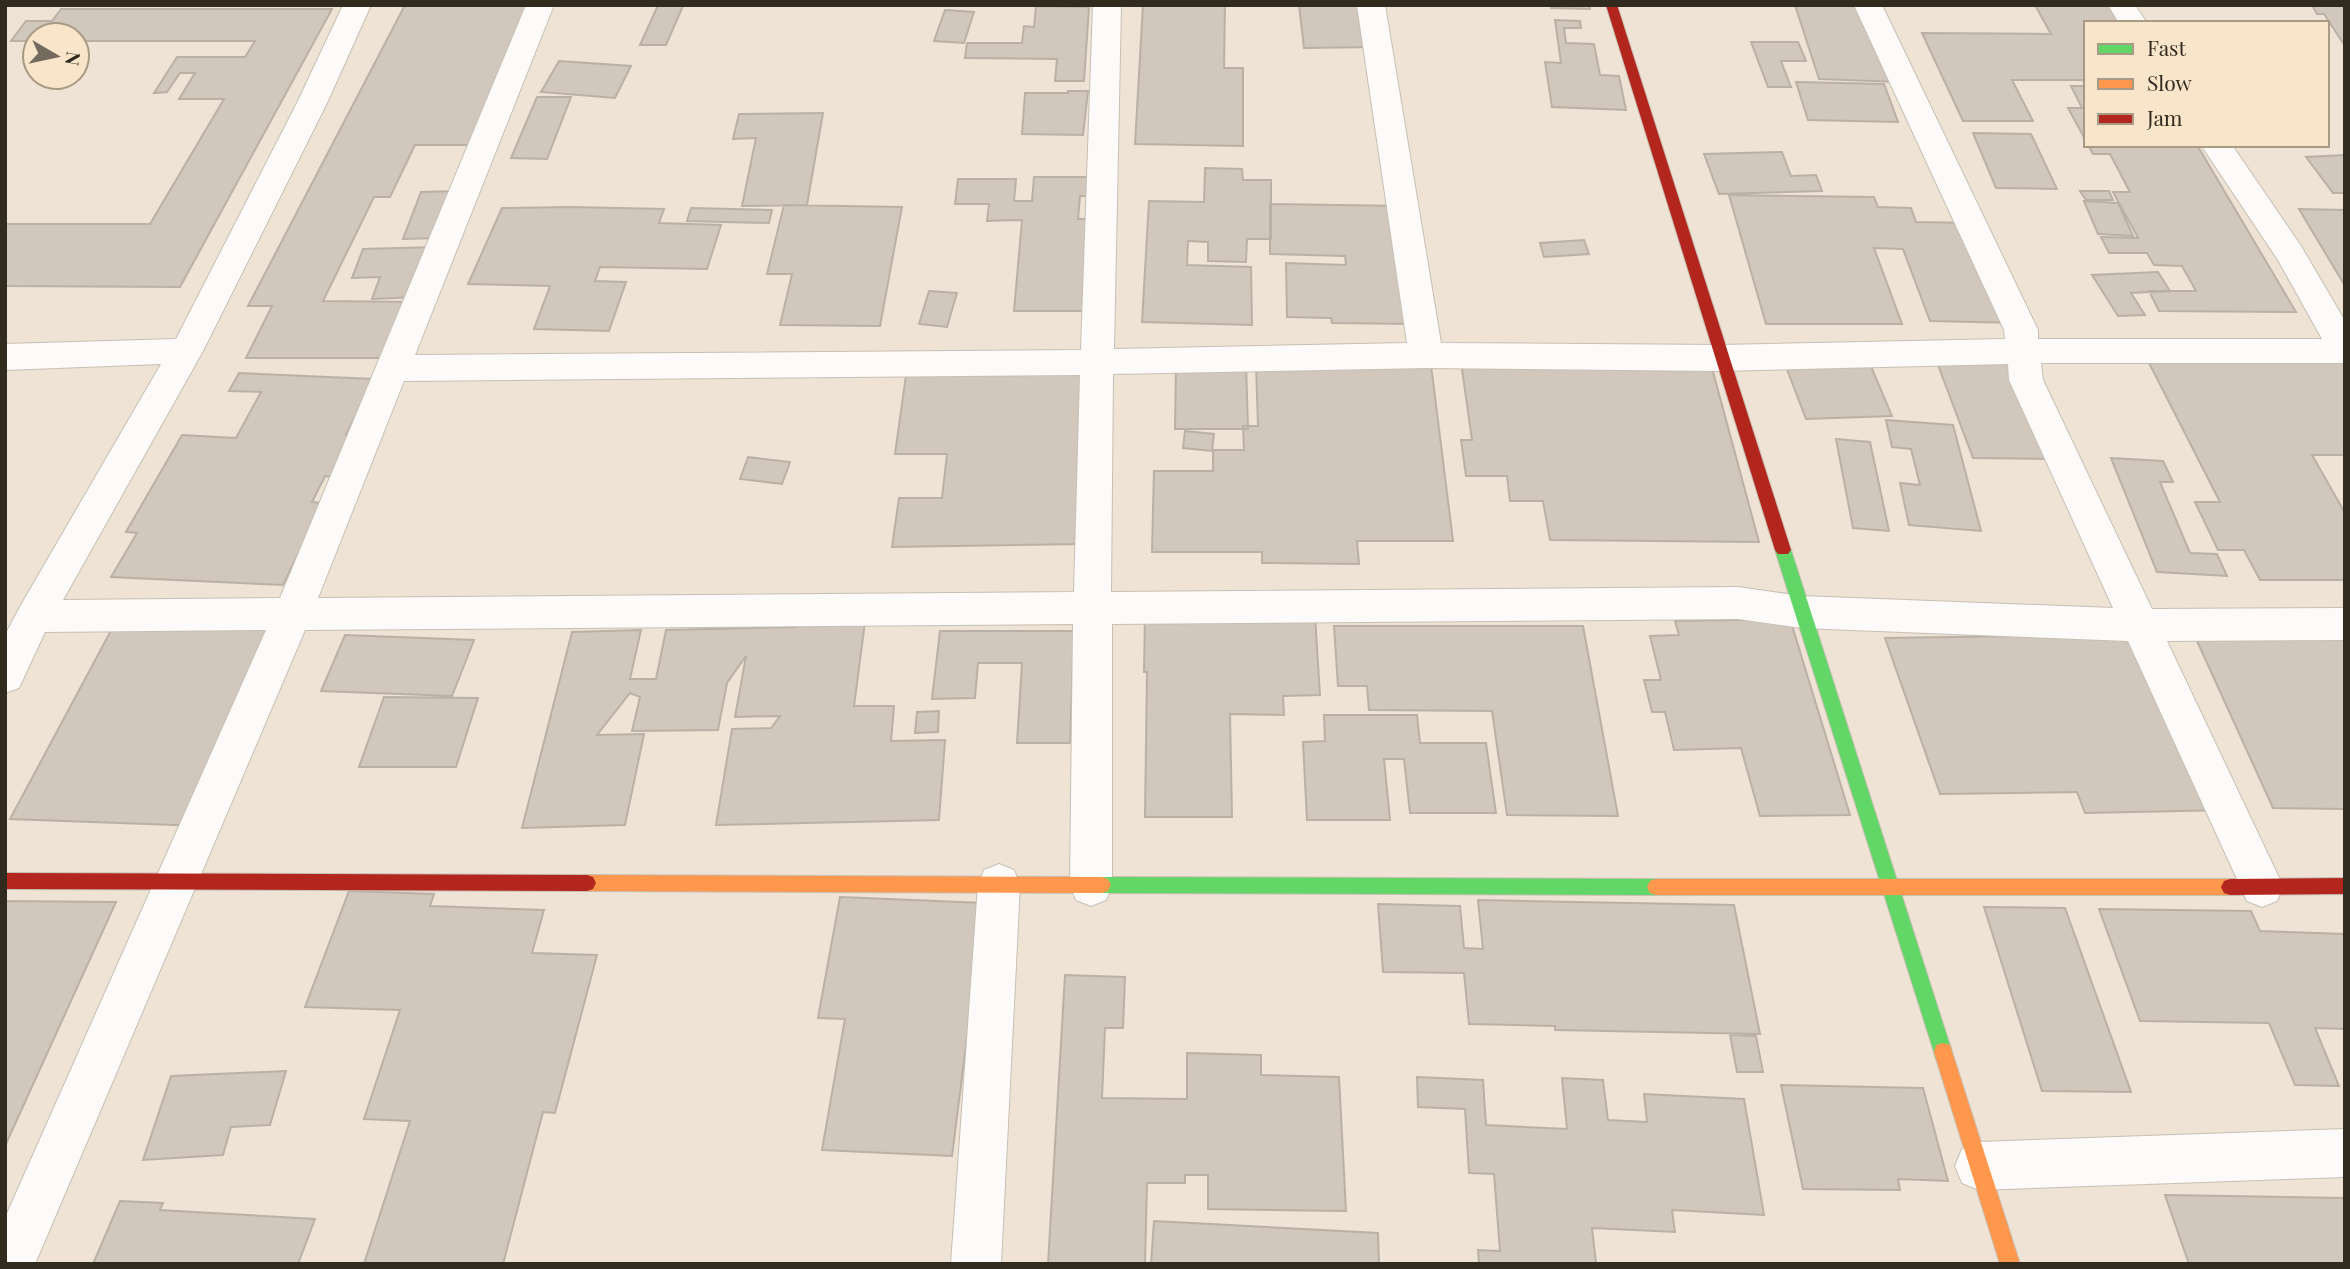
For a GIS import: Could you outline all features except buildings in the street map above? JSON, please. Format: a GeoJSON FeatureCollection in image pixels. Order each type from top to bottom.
{"type":"FeatureCollection","features":[{"type":"Feature","properties":{"kind":"street"},"geometry":{"type":"LineString","coordinates":[[5,676],[34,616],[186,351],[312,103],[357,5]]}},
{"type":"Feature","properties":{"kind":"street"},"geometry":{"type":"LineString","coordinates":[[10,1264],[293,613],[540,5]]}},
{"type":"Feature","properties":{"kind":"street"},"geometry":{"type":"LineString","coordinates":[[1091,885],[1092,606],[1107,5]]}},
{"type":"Feature","properties":{"kind":"street"},"geometry":{"type":"LineString","coordinates":[[1371,5],[1426,355]]}},
{"type":"Feature","properties":{"kind":"street"},"geometry":{"type":"LineString","coordinates":[[1611,5],[2010,1264]]}},
{"type":"Feature","properties":{"kind":"street"},"geometry":{"type":"LineString","coordinates":[[1868,5],[2021,330],[2026,380],[2262,886]]}},
{"type":"Feature","properties":{"kind":"street"},"geometry":{"type":"LineString","coordinates":[[2121,5],[2132,21]]}},
{"type":"Feature","properties":{"kind":"street"},"geometry":{"type":"LineString","coordinates":[[393,368],[1097,362],[1426,355],[1721,358],[2023,351],[2345,350],[2290,254],[2217,147]]}},
{"type":"Feature","properties":{"kind":"street"},"geometry":{"type":"LineString","coordinates":[[5,357],[186,351]]}},
{"type":"Feature","properties":{"kind":"street"},"geometry":{"type":"LineString","coordinates":[[34,616],[1738,603],[1802,612],[2140,625],[2345,624]]}},
{"type":"Feature","properties":{"kind":"street"},"geometry":{"type":"LineString","coordinates":[[5,881],[1892,888],[2345,886]]}},
{"type":"Feature","properties":{"kind":"street"},"geometry":{"type":"LineString","coordinates":[[976,1264],[999,885]]}},
{"type":"Feature","properties":{"kind":"street"},"geometry":{"type":"LineString","coordinates":[[1979,1166],[2345,1153]]}},
{"type":"Feature","properties":{"kind":"traffic: fast"},"geometry":{"type":"LineString","coordinates":[[1783,550],[1943,1052]]}},
{"type":"Feature","properties":{"kind":"traffic: fast"},"geometry":{"type":"LineString","coordinates":[[1102,885],[1656,887]]}},
{"type":"Feature","properties":{"kind":"traffic: slow"},"geometry":{"type":"LineString","coordinates":[[587,883],[1102,885]]}},
{"type":"Feature","properties":{"kind":"traffic: slow"},"geometry":{"type":"LineString","coordinates":[[1656,887],[2230,887]]}},
{"type":"Feature","properties":{"kind":"traffic: slow"},"geometry":{"type":"LineString","coordinates":[[1943,1052],[2010,1264]]}},
{"type":"Feature","properties":{"kind":"traffic: jam"},"geometry":{"type":"LineString","coordinates":[[1611,5],[1783,550]]}},
{"type":"Feature","properties":{"kind":"traffic: jam"},"geometry":{"type":"LineString","coordinates":[[5,881],[587,883]]}},
{"type":"Feature","properties":{"kind":"traffic: jam"},"geometry":{"type":"LineString","coordinates":[[2230,887],[2345,886]]}}]}
